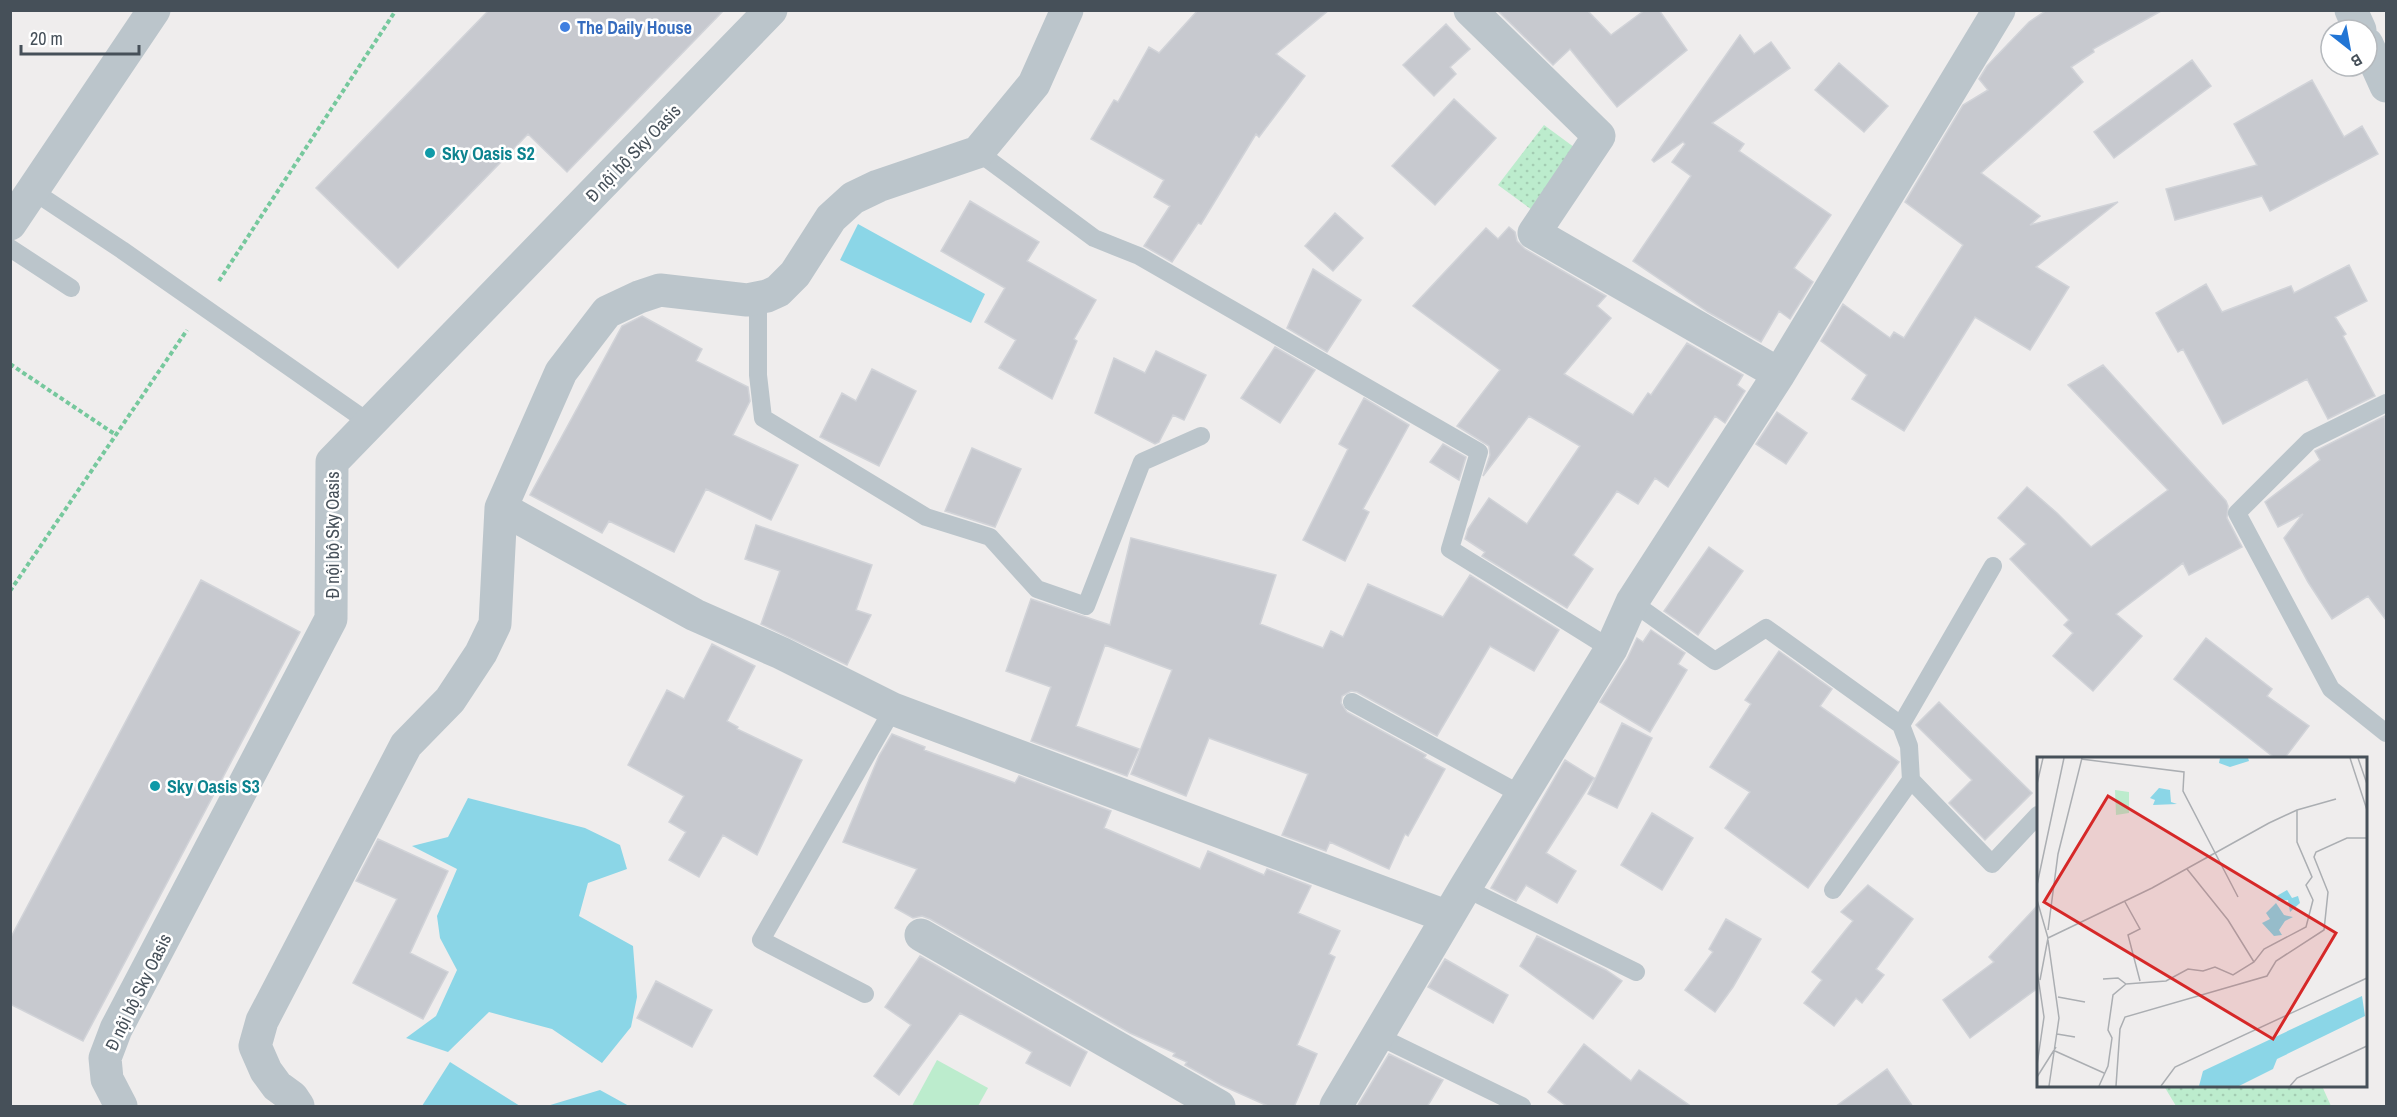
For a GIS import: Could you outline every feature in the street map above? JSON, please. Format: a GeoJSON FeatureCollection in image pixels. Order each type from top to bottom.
{"type":"FeatureCollection","features":[{"type":"Feature","properties":{"kind":"street"},"geometry":{"type":"LineString","coordinates":[[10,224],[154,10]]}},
{"type":"Feature","properties":{"kind":"street","name":"Đ nội bộ Sky Oasis"},"geometry":{"type":"LineString","coordinates":[[121,1107],[107,1079],[105,1058],[116,1029],[331,619],[325,457],[371,424],[771,10]]}},
{"type":"Feature","properties":{"kind":"street"},"geometry":{"type":"LineString","coordinates":[[298,1107],[292,1097],[277,1086],[272,1079],[255,1046],[262,1021],[406,745],[450,700],[481,653],[495,624],[501,508],[561,372],[607,312],[660,290],[747,300],[778,291],[795,274],[831,218],[853,198],[878,186],[978,152],[1034,84],[1067,10]]}},
{"type":"Feature","properties":{"kind":"street"},"geometry":{"type":"LineString","coordinates":[[1470,10],[1599,136],[1534,233],[1779,374]]}},
{"type":"Feature","properties":{"kind":"street"},"geometry":{"type":"LineString","coordinates":[[1336,1107],[1465,888],[1611,649],[1632,602],[1779,374],[1998,11]]}},
{"type":"Feature","properties":{"kind":"street"},"geometry":{"type":"LineString","coordinates":[[2379,71],[2386,86]]}},
{"type":"Feature","properties":{"kind":"street"},"geometry":{"type":"LineString","coordinates":[[501,508],[695,615],[780,653],[893,709],[1448,917]]}},
{"type":"Feature","properties":{"kind":"street"},"geometry":{"type":"LineString","coordinates":[[921,935],[1219,1107]]}},
{"type":"Feature","properties":{"kind":"lane"},"geometry":{"type":"LineString","coordinates":[[978,152],[1094,238],[1139,256],[1479,452],[1450,549],[1611,649]]}},
{"type":"Feature","properties":{"kind":"lane"},"geometry":{"type":"LineString","coordinates":[[33,191],[122,250],[371,424]]}},
{"type":"Feature","properties":{"kind":"lane"},"geometry":{"type":"LineString","coordinates":[[10,248],[71,288]]}},
{"type":"Feature","properties":{"kind":"lane"},"geometry":{"type":"LineString","coordinates":[[758,298],[758,375],[763,418],[926,517],[990,537],[1037,588],[1086,606],[1142,462],[1201,436]]}},
{"type":"Feature","properties":{"kind":"lane"},"geometry":{"type":"LineString","coordinates":[[2386,403],[2309,441],[2237,513],[2331,689],[2386,733]]}},
{"type":"Feature","properties":{"kind":"lane"},"geometry":{"type":"LineString","coordinates":[[1901,725],[1993,566]]}},
{"type":"Feature","properties":{"kind":"lane"},"geometry":{"type":"LineString","coordinates":[[1632,602],[1715,662],[1766,628],[1901,725],[1909,746],[1911,780],[1833,890]]}},
{"type":"Feature","properties":{"kind":"lane"},"geometry":{"type":"LineString","coordinates":[[1352,702],[1522,795]]}},
{"type":"Feature","properties":{"kind":"lane"},"geometry":{"type":"LineString","coordinates":[[865,994],[761,940],[893,709]]}},
{"type":"Feature","properties":{"kind":"lane"},"geometry":{"type":"LineString","coordinates":[[1911,780],[1992,864],[2037,816]]}},
{"type":"Feature","properties":{"kind":"lane"},"geometry":{"type":"LineString","coordinates":[[1465,888],[1636,972]]}},
{"type":"Feature","properties":{"kind":"lane"},"geometry":{"type":"LineString","coordinates":[[1378,1036],[1521,1107]]}},
{"type":"Feature","properties":{"kind":"path"},"geometry":{"type":"LineString","coordinates":[[10,364],[116,435]]}},
{"type":"Feature","properties":{"kind":"green space"},"geometry":{"type":"Polygon","coordinates":[[[1544,125],[1578,150],[1532,210],[1498,185],[1544,125]]]}},
{"type":"Feature","properties":{"kind":"green space"},"geometry":{"type":"Polygon","coordinates":[[[937,1060],[988,1088],[978,1106],[912,1106],[937,1060]]]}},
{"type":"Feature","properties":{"kind":"green space"},"geometry":{"type":"Polygon","coordinates":[[[2165,1087],[2322,1087],[2331,1106],[2176,1106],[2165,1087]]]}},
{"type":"Feature","properties":{"kind":"water"},"geometry":{"type":"Polygon","coordinates":[[[858,224],[985,294],[971,323],[840,260],[858,224]]]}},
{"type":"Feature","properties":{"kind":"water"},"geometry":{"type":"Polygon","coordinates":[[[468,798],[585,828],[620,845],[627,869],[588,883],[579,916],[633,946],[637,997],[631,1027],[602,1063],[552,1029],[489,1012],[448,1052],[406,1038],[436,1016],[457,970],[440,938],[437,916],[457,869],[412,846],[448,837],[468,798]]]}},
{"type":"Feature","properties":{"kind":"water"},"geometry":{"type":"Polygon","coordinates":[[[450,1062],[520,1106],[422,1106],[450,1062]]]}},
{"type":"Feature","properties":{"kind":"water"},"geometry":{"type":"Polygon","coordinates":[[[600,1090],[629,1106],[547,1106],[600,1090]]]}},
{"type":"Feature","properties":{"kind":"building","name":"Sky Oasis S2"},"geometry":{"type":"Polygon","coordinates":[[[489,10],[724,10],[567,172],[528,134],[398,268],[316,188],[489,10]]]}},
{"type":"Feature","properties":{"kind":"building"},"geometry":{"type":"Polygon","coordinates":[[[1198,10],[1329,10],[1276,54],[1305,76],[1259,137],[1256,134],[1201,224],[1198,223],[1172,262],[1144,246],[1170,206],[1154,197],[1164,180],[1091,139],[1114,100],[1118,102],[1149,47],[1159,53],[1198,10]]]}},
{"type":"Feature","properties":{"kind":"building"},"geometry":{"type":"Polygon","coordinates":[[[1497,10],[1587,10],[1611,35],[1645,10],[1659,10],[1687,50],[1617,107],[1570,49],[1553,65],[1497,10]]]}},
{"type":"Feature","properties":{"kind":"building"},"geometry":{"type":"Polygon","coordinates":[[[2047,10],[2163,10],[2093,49],[2094,52],[2071,67],[2083,82],[1981,173],[2040,216],[2030,225],[2118,202],[2036,267],[2069,287],[2030,350],[1975,317],[1904,431],[1852,399],[1867,375],[1821,341],[1843,304],[1890,338],[1894,332],[1904,338],[1963,245],[1905,202],[1963,105],[1988,90],[1979,79],[1987,66],[2029,22],[2047,10]]]}},
{"type":"Feature","properties":{"kind":"building"},"geometry":{"type":"Polygon","coordinates":[[[1446,24],[1470,49],[1450,67],[1456,74],[1434,96],[1403,65],[1446,24]]]}},
{"type":"Feature","properties":{"kind":"building"},"geometry":{"type":"Polygon","coordinates":[[[1740,35],[1754,54],[1771,42],[1790,68],[1712,123],[1744,144],[1739,151],[1831,215],[1794,268],[1813,282],[1790,319],[1779,311],[1761,342],[1708,312],[1633,261],[1691,176],[1672,162],[1685,144],[1683,142],[1654,162],[1652,160],[1740,35]]]}},
{"type":"Feature","properties":{"kind":"building"},"geometry":{"type":"Polygon","coordinates":[[[2192,60],[2211,86],[2114,158],[2094,132],[2192,60]]]}},
{"type":"Feature","properties":{"kind":"building"},"geometry":{"type":"Polygon","coordinates":[[[1839,63],[1888,106],[1864,132],[1815,90],[1839,63]]]}},
{"type":"Feature","properties":{"kind":"building"},"geometry":{"type":"Polygon","coordinates":[[[2312,80],[2344,137],[2362,126],[2378,154],[2270,211],[2262,196],[2175,220],[2166,189],[2257,165],[2234,124],[2312,80]]]}},
{"type":"Feature","properties":{"kind":"building"},"geometry":{"type":"Polygon","coordinates":[[[1454,99],[1496,138],[1435,205],[1392,166],[1454,99]]]}},
{"type":"Feature","properties":{"kind":"building"},"geometry":{"type":"Polygon","coordinates":[[[970,201],[1039,242],[1027,261],[1096,300],[1074,339],[1077,341],[1052,399],[999,368],[1016,340],[985,322],[1005,288],[941,251],[970,201]]]}},
{"type":"Feature","properties":{"kind":"building"},"geometry":{"type":"Polygon","coordinates":[[[1335,213],[1363,238],[1333,271],[1305,246],[1335,213]]]}},
{"type":"Feature","properties":{"kind":"building"},"geometry":{"type":"Polygon","coordinates":[[[1509,227],[1515,232],[1517,241],[1525,249],[1606,296],[1597,306],[1611,318],[1564,374],[1633,415],[1648,393],[1651,395],[1687,343],[1743,375],[1737,385],[1745,391],[1725,423],[1715,416],[1668,487],[1655,478],[1638,504],[1617,491],[1573,555],[1593,569],[1567,608],[1482,556],[1485,552],[1465,539],[1468,529],[1489,498],[1527,524],[1580,446],[1529,416],[1483,476],[1490,455],[1489,446],[1457,426],[1500,370],[1413,306],[1486,228],[1498,239],[1509,227]]]}},
{"type":"Feature","properties":{"kind":"building"},"geometry":{"type":"Polygon","coordinates":[[[2349,265],[2367,301],[2335,317],[2346,334],[2343,336],[2375,396],[2328,419],[2307,379],[2223,424],[2183,349],[2178,352],[2156,313],[2206,284],[2222,312],[2291,286],[2294,293],[2349,265]]]}},
{"type":"Feature","properties":{"kind":"building"},"geometry":{"type":"Polygon","coordinates":[[[1313,269],[1361,300],[1327,352],[1287,328],[1313,269]]]}},
{"type":"Feature","properties":{"kind":"building"},"geometry":{"type":"Polygon","coordinates":[[[642,316],[702,349],[696,361],[748,387],[750,401],[733,435],[798,465],[771,520],[706,489],[674,552],[609,521],[602,533],[530,495],[622,326],[642,316]]]}},
{"type":"Feature","properties":{"kind":"building"},"geometry":{"type":"Polygon","coordinates":[[[1275,347],[1315,370],[1280,423],[1241,398],[1275,347]]]}},
{"type":"Feature","properties":{"kind":"building"},"geometry":{"type":"Polygon","coordinates":[[[1156,351],[1206,375],[1184,420],[1173,415],[1159,442],[1155,444],[1095,413],[1114,358],[1145,373],[1156,351]]]}},
{"type":"Feature","properties":{"kind":"building"},"geometry":{"type":"Polygon","coordinates":[[[2103,365],[2226,501],[2227,518],[2242,547],[2189,575],[2183,563],[2116,614],[2142,636],[2093,691],[2053,656],[2073,633],[2064,625],[2069,620],[2010,559],[2026,544],[1998,518],[2027,487],[2091,547],[2168,490],[2068,385],[2103,365]]]}},
{"type":"Feature","properties":{"kind":"building"},"geometry":{"type":"Polygon","coordinates":[[[872,369],[916,391],[879,466],[820,437],[842,393],[856,401],[872,369]]]}},
{"type":"Feature","properties":{"kind":"building"},"geometry":{"type":"Polygon","coordinates":[[[1364,398],[1409,425],[1363,509],[1369,512],[1345,561],[1303,540],[1348,449],[1339,444],[1364,398]]]}},
{"type":"Feature","properties":{"kind":"building"},"geometry":{"type":"Polygon","coordinates":[[[1777,412],[1807,433],[1786,464],[1756,444],[1777,412]]]}},
{"type":"Feature","properties":{"kind":"building"},"geometry":{"type":"Polygon","coordinates":[[[2385,416],[2386,620],[2368,596],[2332,619],[2284,538],[2303,514],[2278,527],[2265,502],[2320,460],[2315,451],[2385,416]]]}},
{"type":"Feature","properties":{"kind":"building"},"geometry":{"type":"Polygon","coordinates":[[[1443,444],[1466,457],[1459,480],[1430,462],[1443,444]]]}},
{"type":"Feature","properties":{"kind":"building"},"geometry":{"type":"Polygon","coordinates":[[[972,448],[1021,469],[995,527],[945,511],[972,448]]]}},
{"type":"Feature","properties":{"kind":"building"},"geometry":{"type":"Polygon","coordinates":[[[756,525],[872,565],[856,610],[871,615],[847,665],[761,624],[780,571],[745,559],[756,525]]]}},
{"type":"Feature","properties":{"kind":"building"},"geometry":{"type":"Polygon","coordinates":[[[1131,538],[1276,575],[1260,624],[1323,648],[1331,631],[1343,637],[1368,584],[1443,617],[1470,575],[1559,630],[1534,671],[1490,646],[1437,736],[1357,692],[1351,691],[1342,696],[1341,703],[1347,712],[1426,755],[1424,758],[1445,769],[1408,836],[1405,834],[1389,869],[1330,842],[1326,851],[1282,835],[1308,774],[1209,738],[1186,796],[1131,774],[1172,670],[1105,645],[1076,726],[1139,749],[1127,776],[1031,741],[1051,687],[1006,671],[1031,599],[1110,625],[1131,538]]]}},
{"type":"Feature","properties":{"kind":"building"},"geometry":{"type":"Polygon","coordinates":[[[1709,547],[1743,571],[1698,635],[1664,611],[1709,547]]]}},
{"type":"Feature","properties":{"kind":"building","name":"Sky Oasis S3"},"geometry":{"type":"Polygon","coordinates":[[[201,580],[300,632],[83,1041],[10,1004],[10,939],[201,580]]]}},
{"type":"Feature","properties":{"kind":"building"},"geometry":{"type":"Polygon","coordinates":[[[1651,630],[1685,653],[1678,664],[1687,670],[1650,732],[1600,702],[1627,659],[1637,638],[1643,642],[1651,630]]]}},
{"type":"Feature","properties":{"kind":"building"},"geometry":{"type":"Polygon","coordinates":[[[2206,638],[2272,689],[2267,696],[2309,726],[2286,757],[2273,757],[2174,679],[2206,638]]]}},
{"type":"Feature","properties":{"kind":"building"},"geometry":{"type":"Polygon","coordinates":[[[712,644],[755,666],[727,721],[738,727],[737,729],[802,760],[757,855],[723,835],[699,877],[669,860],[686,832],[669,822],[684,796],[628,765],[667,690],[684,699],[712,644]]]}},
{"type":"Feature","properties":{"kind":"building"},"geometry":{"type":"Polygon","coordinates":[[[1779,651],[1832,689],[1820,706],[1899,762],[1808,888],[1725,828],[1750,792],[1710,767],[1751,704],[1745,700],[1779,651]]]}},
{"type":"Feature","properties":{"kind":"building"},"geometry":{"type":"Polygon","coordinates":[[[1939,702],[2032,793],[1985,840],[1949,803],[1972,780],[1916,725],[1939,702]]]}},
{"type":"Feature","properties":{"kind":"building"},"geometry":{"type":"Polygon","coordinates":[[[1622,723],[1652,738],[1617,808],[1588,794],[1622,723]]]}},
{"type":"Feature","properties":{"kind":"building"},"geometry":{"type":"Polygon","coordinates":[[[892,734],[925,747],[924,750],[1015,783],[1019,776],[1111,811],[1104,828],[1200,869],[1208,851],[1264,875],[1267,869],[1311,886],[1298,913],[1340,931],[1329,954],[1335,957],[1297,1045],[1317,1054],[1294,1107],[1270,1107],[1221,1085],[1185,1065],[1187,1062],[1173,1056],[1175,1053],[1130,1033],[930,919],[922,916],[913,918],[895,908],[917,869],[843,842],[879,756],[892,734]]]}},
{"type":"Feature","properties":{"kind":"building"},"geometry":{"type":"Polygon","coordinates":[[[1565,760],[1594,778],[1546,853],[1576,871],[1557,903],[1526,885],[1516,901],[1491,888],[1565,760]]]}},
{"type":"Feature","properties":{"kind":"building"},"geometry":{"type":"Polygon","coordinates":[[[1652,813],[1693,838],[1662,890],[1621,865],[1652,813]]]}},
{"type":"Feature","properties":{"kind":"building"},"geometry":{"type":"Polygon","coordinates":[[[378,839],[448,871],[410,953],[448,972],[423,1019],[353,983],[397,899],[356,881],[378,839]]]}},
{"type":"Feature","properties":{"kind":"building"},"geometry":{"type":"Polygon","coordinates":[[[1868,885],[1913,919],[1876,969],[1884,975],[1862,1003],[1856,998],[1834,1026],[1804,1003],[1822,980],[1812,972],[1853,921],[1841,912],[1868,885]]]}},
{"type":"Feature","properties":{"kind":"building"},"geometry":{"type":"Polygon","coordinates":[[[2037,906],[2037,989],[1970,1038],[1943,1000],[1994,962],[1989,957],[2037,906]]]}},
{"type":"Feature","properties":{"kind":"building"},"geometry":{"type":"Polygon","coordinates":[[[1726,919],[1761,939],[1733,987],[1715,1012],[1685,990],[1713,952],[1709,949],[1726,919]]]}},
{"type":"Feature","properties":{"kind":"building"},"geometry":{"type":"Polygon","coordinates":[[[1537,936],[1606,970],[1622,981],[1593,1019],[1520,966],[1537,936]]]}},
{"type":"Feature","properties":{"kind":"building"},"geometry":{"type":"Polygon","coordinates":[[[920,956],[1087,1052],[1070,1086],[1026,1063],[1032,1052],[960,1013],[899,1095],[874,1076],[911,1025],[885,1007],[920,956]]]}},
{"type":"Feature","properties":{"kind":"building"},"geometry":{"type":"Polygon","coordinates":[[[1445,959],[1508,995],[1493,1023],[1428,987],[1445,959]]]}},
{"type":"Feature","properties":{"kind":"building"},"geometry":{"type":"Polygon","coordinates":[[[656,981],[712,1010],[692,1047],[637,1018],[656,981]]]}},
{"type":"Feature","properties":{"kind":"building"},"geometry":{"type":"Polygon","coordinates":[[[1584,1044],[1631,1081],[1639,1070],[1692,1107],[1568,1107],[1548,1092],[1584,1044]]]}},
{"type":"Feature","properties":{"kind":"building"},"geometry":{"type":"Polygon","coordinates":[[[1389,1054],[1443,1080],[1427,1107],[1357,1107],[1389,1054]]]}},
{"type":"Feature","properties":{"kind":"building"},"geometry":{"type":"Polygon","coordinates":[[[1887,1069],[1913,1107],[1835,1107],[1887,1069]]]}},
{"type":"Feature","properties":{"kind":"place","name":"The Daily House"},"geometry":{"type":"Point","coordinates":[565,27]}},
{"type":"Feature","properties":{"kind":"place","name":"Sky Oasis S2"},"geometry":{"type":"Point","coordinates":[430,153]}},
{"type":"Feature","properties":{"kind":"place","name":"Sky Oasis S3"},"geometry":{"type":"Point","coordinates":[155,786]}}]}
